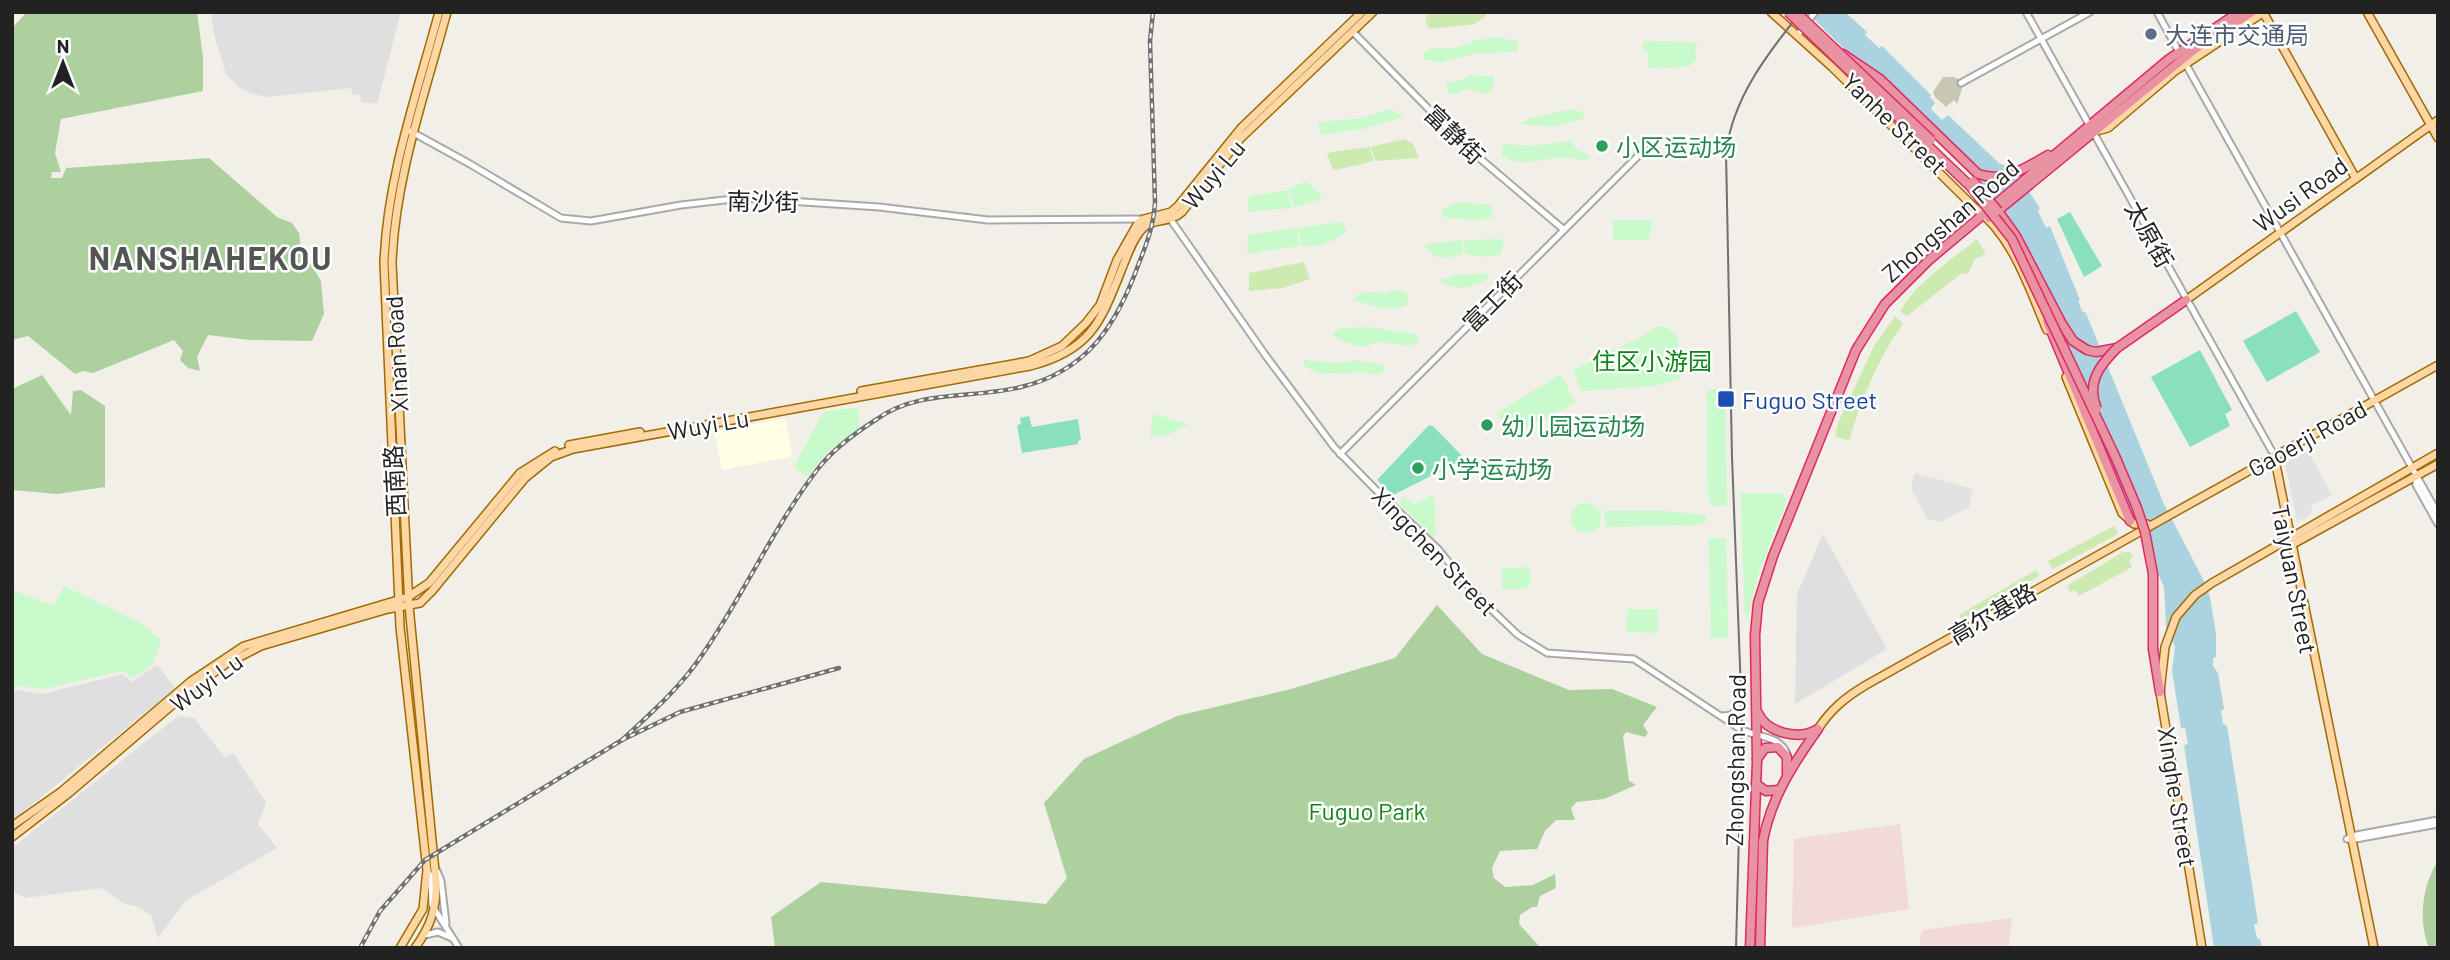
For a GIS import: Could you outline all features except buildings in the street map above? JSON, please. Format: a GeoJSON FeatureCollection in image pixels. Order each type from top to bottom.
{"type":"FeatureCollection","features":[{"type":"Feature","properties":{"kind":"highway"},"geometry":{"type":"LineString","coordinates":[[1797,12],[1983,192],[2015,236],[2073,341],[2096,352],[2117,348]]}},
{"type":"Feature","properties":{"kind":"highway","name":"Zhongshan Road"},"geometry":{"type":"LineString","coordinates":[[2026,177],[2239,12]]}},
{"type":"Feature","properties":{"kind":"highway","name":"Zhongshan Road"},"geometry":{"type":"LineString","coordinates":[[2183,58],[2252,12]]}},
{"type":"Feature","properties":{"kind":"highway"},"geometry":{"type":"LineString","coordinates":[[1784,14],[1971,187],[2012,239],[2123,477],[2145,532],[2151,558]]}},
{"type":"Feature","properties":{"kind":"highway"},"geometry":{"type":"LineString","coordinates":[[1841,53],[1880,79],[1978,174],[2026,177]]}},
{"type":"Feature","properties":{"kind":"highway","name":"Zhongshan Road"},"geometry":{"type":"LineString","coordinates":[[1750,948],[1757,761],[1754,737],[1755,635],[1763,586],[1850,363],[1885,304],[1916,271],[1990,213],[2026,177],[2068,143],[2092,128]]}},
{"type":"Feature","properties":{"kind":"highway"},"geometry":{"type":"LineString","coordinates":[[2031,278],[2130,521]]}},
{"type":"Feature","properties":{"kind":"highway"},"geometry":{"type":"LineString","coordinates":[[2160,692],[2152,649],[2153,574],[2149,539],[2095,404],[2093,391],[2098,370],[2117,348],[2186,300]]}},
{"type":"Feature","properties":{"kind":"highway"},"geometry":{"type":"LineString","coordinates":[[1756,707],[1766,726],[1781,732],[1804,734],[1818,729]]}},
{"type":"Feature","properties":{"kind":"highway","name":"Zhongshan Road"},"geometry":{"type":"LineString","coordinates":[[1760,948],[1763,841],[1769,814],[1787,776],[1818,729]]}},
{"type":"Feature","properties":{"kind":"highway"},"geometry":{"type":"LineString","coordinates":[[1757,761],[1759,754],[1769,747],[1778,747],[1787,757],[1787,776]]}},
{"type":"Feature","properties":{"kind":"highway"},"geometry":{"type":"LineString","coordinates":[[1756,784],[1766,791],[1779,790]]}},
{"type":"Feature","properties":{"kind":"main road","name":"西南路"},"geometry":{"type":"LineString","coordinates":[[400,948],[415,927],[423,909],[430,868],[399,604],[384,263],[385,226],[411,132],[439,12]]}},
{"type":"Feature","properties":{"kind":"main road","name":"Xinan Road"},"geometry":{"type":"LineString","coordinates":[[435,910],[437,893],[430,868],[408,602],[392,263],[393,227],[411,132],[447,12]]}},
{"type":"Feature","properties":{"kind":"main road","name":"Wuyi Lu"},"geometry":{"type":"LineString","coordinates":[[408,602],[429,583],[520,472],[548,453],[593,440],[1029,361],[1062,346],[1100,305],[1123,247],[1135,228],[1144,219],[1163,215],[1178,206],[1242,127],[1362,12]]}},
{"type":"Feature","properties":{"kind":"main road","name":"Wuyi Lu"},"geometry":{"type":"LineString","coordinates":[[12,826],[62,791],[190,682],[244,646],[399,604],[419,603],[432,591],[525,478],[551,457],[573,449],[1054,360],[1070,351],[1090,334],[1105,311],[1135,239],[1143,228],[1154,222],[1171,220],[1182,212],[1240,139],[1373,12]]}},
{"type":"Feature","properties":{"kind":"main road","name":"Yanhe Street"},"geometry":{"type":"LineString","coordinates":[[1771,12],[1784,14],[1797,36],[1990,213],[2010,246],[2122,513],[2130,521]]}},
{"type":"Feature","properties":{"kind":"main road"},"geometry":{"type":"LineString","coordinates":[[2092,128],[2108,128],[2183,58],[2263,12],[2356,177]]}},
{"type":"Feature","properties":{"kind":"main road"},"geometry":{"type":"LineString","coordinates":[[2367,12],[2434,123],[2438,138]]}},
{"type":"Feature","properties":{"kind":"main road","name":"Wusi Road"},"geometry":{"type":"LineString","coordinates":[[2186,300],[2434,123]]}},
{"type":"Feature","properties":{"kind":"main road","name":"Gaoerji Road"},"geometry":{"type":"LineString","coordinates":[[2177,510],[2438,365]]}},
{"type":"Feature","properties":{"kind":"main road"},"geometry":{"type":"LineString","coordinates":[[2290,540],[2438,453]]}},
{"type":"Feature","properties":{"kind":"main road","name":"Taiyuan Street"},"geometry":{"type":"LineString","coordinates":[[2274,456],[2371,948]]}},
{"type":"Feature","properties":{"kind":"main road"},"geometry":{"type":"LineString","coordinates":[[2290,540],[2438,464]]}},
{"type":"Feature","properties":{"kind":"main road","name":"高尔基路"},"geometry":{"type":"LineString","coordinates":[[1818,729],[1846,697],[2177,510]]}},
{"type":"Feature","properties":{"kind":"main road"},"geometry":{"type":"LineString","coordinates":[[2130,521],[2140,524],[2154,523]]}},
{"type":"Feature","properties":{"kind":"main road","name":"Xinghe Street"},"geometry":{"type":"LineString","coordinates":[[2202,948],[2160,692],[2165,647],[2176,617],[2184,606],[2212,583],[2290,540]]}},
{"type":"Feature","properties":{"kind":"main road","name":"Wuyi Lu"},"geometry":{"type":"LineString","coordinates":[[12,836],[69,793],[191,689],[226,664],[261,646],[399,604]]}},
{"type":"Feature","properties":{"kind":"main road"},"geometry":{"type":"LineString","coordinates":[[415,948],[424,936],[435,910]]}},
{"type":"Feature","properties":{"kind":"street"},"geometry":{"type":"LineString","coordinates":[[1797,36],[1815,12]]}},
{"type":"Feature","properties":{"kind":"street","name":"太原街"},"geometry":{"type":"LineString","coordinates":[[2026,12],[2274,456]]}},
{"type":"Feature","properties":{"kind":"street"},"geometry":{"type":"LineString","coordinates":[[1961,83],[2090,12]]}},
{"type":"Feature","properties":{"kind":"street"},"geometry":{"type":"LineString","coordinates":[[2157,12],[2438,514]]}},
{"type":"Feature","properties":{"kind":"street","name":"富静街"},"geometry":{"type":"LineString","coordinates":[[1353,32],[1464,145],[1563,229]]}},
{"type":"Feature","properties":{"kind":"street","name":"南沙街"},"geometry":{"type":"LineString","coordinates":[[411,132],[561,218],[577,221],[742,198],[879,207],[977,220],[1144,219],[1154,222]]}},
{"type":"Feature","properties":{"kind":"street","name":"富工街"},"geometry":{"type":"LineString","coordinates":[[1340,454],[1645,149]]}},
{"type":"Feature","properties":{"kind":"street","name":"Xingchen Street"},"geometry":{"type":"LineString","coordinates":[[1171,220],[1266,356],[1340,454],[1438,549],[1474,593],[1518,635],[1547,653],[1634,659],[1754,737],[1781,744],[1787,757]]}},
{"type":"Feature","properties":{"kind":"street"},"geometry":{"type":"LineString","coordinates":[[2416,477],[2416,485],[2438,524]]}},
{"type":"Feature","properties":{"kind":"street"},"geometry":{"type":"LineString","coordinates":[[1719,716],[1732,715],[1735,710]]}},
{"type":"Feature","properties":{"kind":"street"},"geometry":{"type":"LineString","coordinates":[[2350,839],[2438,822]]}},
{"type":"Feature","properties":{"kind":"street"},"geometry":{"type":"LineString","coordinates":[[430,868],[441,881],[448,929]]}},
{"type":"Feature","properties":{"kind":"street"},"geometry":{"type":"LineString","coordinates":[[435,910],[460,948]]}},
{"type":"Feature","properties":{"kind":"street"},"geometry":{"type":"LineString","coordinates":[[424,936],[438,932],[454,940]]}},
{"type":"Feature","properties":{"kind":"shaded area"},"geometry":{"type":"Polygon","coordinates":[[[211,12],[401,12],[377,104],[362,102],[359,94],[353,95],[351,88],[266,97],[238,87],[226,74],[214,35],[211,12]]]}},
{"type":"Feature","properties":{"kind":"shaded area"},"geometry":{"type":"Polygon","coordinates":[[[1943,77],[1960,80],[1963,86],[1957,104],[1954,100],[1946,107],[1935,97],[1933,92],[1943,77]]]}},
{"type":"Feature","properties":{"kind":"shaded area"},"geometry":{"type":"Polygon","coordinates":[[[785,418],[792,453],[790,457],[722,470],[714,432],[785,418]]]}},
{"type":"Feature","properties":{"kind":"shaded area"},"geometry":{"type":"Polygon","coordinates":[[[2308,451],[2332,495],[2311,506],[2312,511],[2308,517],[2297,521],[2285,463],[2308,451]]]}},
{"type":"Feature","properties":{"kind":"shaded area"},"geometry":{"type":"Polygon","coordinates":[[[1915,473],[1973,489],[1969,507],[1940,522],[1927,519],[1911,488],[1915,473]]]}},
{"type":"Feature","properties":{"kind":"shaded area"},"geometry":{"type":"Polygon","coordinates":[[[1823,534],[1887,649],[1795,704],[1797,594],[1823,534]]]}},
{"type":"Feature","properties":{"kind":"shaded area"},"geometry":{"type":"Polygon","coordinates":[[[157,665],[175,688],[12,821],[12,691],[42,694],[123,674],[132,682],[157,665]]]}},
{"type":"Feature","properties":{"kind":"shaded area"},"geometry":{"type":"Polygon","coordinates":[[[178,716],[194,718],[225,758],[233,753],[266,802],[258,824],[277,848],[185,901],[158,938],[151,915],[138,907],[125,904],[101,888],[25,898],[12,891],[12,848],[178,716]]]}},
{"type":"Feature","properties":{"kind":"shaded area"},"geometry":{"type":"Polygon","coordinates":[[[1900,824],[1909,909],[1792,928],[1794,839],[1900,824]]]}},
{"type":"Feature","properties":{"kind":"shaded area"},"geometry":{"type":"Polygon","coordinates":[[[2012,918],[2009,948],[1918,948],[1923,930],[2012,918]]]}},
{"type":"Feature","properties":{"kind":"green space"},"geometry":{"type":"Polygon","coordinates":[[[27,12],[197,12],[203,57],[203,91],[61,119],[55,153],[61,172],[52,172],[51,178],[62,178],[66,168],[209,158],[277,217],[292,223],[299,233],[301,248],[321,281],[324,314],[312,341],[250,340],[208,335],[197,357],[200,371],[188,368],[180,360],[183,351],[174,340],[93,373],[83,371],[75,374],[28,336],[12,340],[12,28],[27,12]]]}},
{"type":"Feature","properties":{"kind":"green space"},"geometry":{"type":"Polygon","coordinates":[[[1428,12],[1485,12],[1486,16],[1475,24],[1429,29],[1425,20],[1428,12]]]}},
{"type":"Feature","properties":{"kind":"green space"},"geometry":{"type":"Polygon","coordinates":[[[1495,37],[1518,41],[1518,52],[1473,54],[1442,62],[1424,60],[1423,53],[1432,48],[1455,48],[1495,37]]]}},
{"type":"Feature","properties":{"kind":"green space"},"geometry":{"type":"Polygon","coordinates":[[[1644,41],[1694,42],[1698,45],[1695,49],[1696,60],[1688,67],[1648,68],[1648,54],[1642,47],[1644,41]]]}},
{"type":"Feature","properties":{"kind":"green space"},"geometry":{"type":"Polygon","coordinates":[[[1469,75],[1494,76],[1493,90],[1488,94],[1467,89],[1456,94],[1449,93],[1446,84],[1448,82],[1460,81],[1469,75]]]}},
{"type":"Feature","properties":{"kind":"green space"},"geometry":{"type":"Polygon","coordinates":[[[1391,109],[1404,117],[1366,128],[1364,131],[1361,129],[1321,135],[1318,125],[1321,122],[1361,118],[1391,109]]]}},
{"type":"Feature","properties":{"kind":"green space"},"geometry":{"type":"Polygon","coordinates":[[[1574,109],[1583,113],[1585,118],[1554,127],[1520,124],[1533,117],[1574,109]]]}},
{"type":"Feature","properties":{"kind":"green space"},"geometry":{"type":"Polygon","coordinates":[[[1404,139],[1413,144],[1419,158],[1376,161],[1370,147],[1404,139]]]}},
{"type":"Feature","properties":{"kind":"green space"},"geometry":{"type":"Polygon","coordinates":[[[1572,141],[1576,149],[1590,156],[1589,160],[1560,158],[1522,162],[1502,155],[1503,145],[1506,144],[1531,146],[1572,141]]]}},
{"type":"Feature","properties":{"kind":"green space"},"geometry":{"type":"Polygon","coordinates":[[[1369,147],[1374,161],[1336,170],[1327,155],[1331,152],[1369,147]]]}},
{"type":"Feature","properties":{"kind":"green space"},"geometry":{"type":"Polygon","coordinates":[[[1307,181],[1322,199],[1294,207],[1289,189],[1307,181]]]}},
{"type":"Feature","properties":{"kind":"green space"},"geometry":{"type":"Polygon","coordinates":[[[1287,190],[1292,208],[1248,212],[1248,197],[1287,190]]]}},
{"type":"Feature","properties":{"kind":"green space"},"geometry":{"type":"Polygon","coordinates":[[[1457,202],[1490,205],[1492,217],[1476,221],[1444,217],[1441,210],[1457,202]]]}},
{"type":"Feature","properties":{"kind":"green space"},"geometry":{"type":"Polygon","coordinates":[[[2070,212],[2102,266],[2084,277],[2057,219],[2070,212]]]}},
{"type":"Feature","properties":{"kind":"green space"},"geometry":{"type":"Polygon","coordinates":[[[1613,220],[1652,220],[1648,240],[1613,240],[1613,220]]]}},
{"type":"Feature","properties":{"kind":"green space"},"geometry":{"type":"Polygon","coordinates":[[[1341,222],[1347,230],[1332,241],[1301,246],[1298,228],[1341,222]]]}},
{"type":"Feature","properties":{"kind":"green space"},"geometry":{"type":"Polygon","coordinates":[[[1297,228],[1299,246],[1247,254],[1248,235],[1297,228]]]}},
{"type":"Feature","properties":{"kind":"green space"},"geometry":{"type":"Polygon","coordinates":[[[1501,239],[1504,245],[1500,255],[1488,257],[1465,254],[1464,240],[1501,239]]]}},
{"type":"Feature","properties":{"kind":"green space"},"geometry":{"type":"Polygon","coordinates":[[[1977,239],[1986,254],[1975,259],[1968,274],[1962,273],[1907,316],[1900,311],[1925,281],[1977,239]]]}},
{"type":"Feature","properties":{"kind":"green space"},"geometry":{"type":"Polygon","coordinates":[[[1462,240],[1463,254],[1446,258],[1432,254],[1424,244],[1462,240]]]}},
{"type":"Feature","properties":{"kind":"green space"},"geometry":{"type":"Polygon","coordinates":[[[1304,262],[1310,279],[1283,288],[1249,291],[1249,273],[1304,262]]]}},
{"type":"Feature","properties":{"kind":"green space"},"geometry":{"type":"Polygon","coordinates":[[[1456,275],[1490,275],[1486,279],[1473,286],[1451,287],[1440,280],[1456,275]]]}},
{"type":"Feature","properties":{"kind":"green space"},"geometry":{"type":"Polygon","coordinates":[[[1397,290],[1405,292],[1409,298],[1407,305],[1401,308],[1373,306],[1353,300],[1362,293],[1397,290]]]}},
{"type":"Feature","properties":{"kind":"green space"},"geometry":{"type":"Polygon","coordinates":[[[2296,311],[2320,352],[2267,382],[2243,341],[2296,311]]]}},
{"type":"Feature","properties":{"kind":"green space"},"geometry":{"type":"Polygon","coordinates":[[[1895,316],[1903,324],[1871,380],[1849,441],[1835,436],[1838,423],[1874,346],[1895,316]]]}},
{"type":"Feature","properties":{"kind":"green space"},"geometry":{"type":"Polygon","coordinates":[[[1370,327],[1414,334],[1419,337],[1418,343],[1409,346],[1380,342],[1361,347],[1339,340],[1333,335],[1333,332],[1343,328],[1370,327]]]}},
{"type":"Feature","properties":{"kind":"green space","name":"住区小游园"},"geometry":{"type":"Polygon","coordinates":[[[1655,327],[1666,327],[1677,336],[1681,379],[1654,386],[1581,391],[1573,370],[1645,335],[1655,327]]]}},
{"type":"Feature","properties":{"kind":"green space"},"geometry":{"type":"Polygon","coordinates":[[[2200,350],[2232,410],[2225,414],[2230,426],[2190,447],[2151,377],[2200,350]]]}},
{"type":"Feature","properties":{"kind":"green space"},"geometry":{"type":"Polygon","coordinates":[[[1304,360],[1342,363],[1356,360],[1383,365],[1386,369],[1377,375],[1359,372],[1345,374],[1348,368],[1344,374],[1320,373],[1304,366],[1304,360]]]}},
{"type":"Feature","properties":{"kind":"green space","name":"住区小游园"},"geometry":{"type":"Polygon","coordinates":[[[1561,374],[1575,403],[1509,434],[1497,413],[1561,374]]]}},
{"type":"Feature","properties":{"kind":"green space"},"geometry":{"type":"Polygon","coordinates":[[[42,375],[71,415],[73,391],[81,390],[105,406],[105,487],[57,494],[12,490],[12,389],[42,375]]]}},
{"type":"Feature","properties":{"kind":"green space"},"geometry":{"type":"Polygon","coordinates":[[[1707,390],[1725,390],[1727,506],[1712,506],[1708,497],[1707,390]]]}},
{"type":"Feature","properties":{"kind":"green space"},"geometry":{"type":"Polygon","coordinates":[[[858,408],[860,427],[826,454],[808,477],[794,467],[825,411],[858,408]]]}},
{"type":"Feature","properties":{"kind":"green space"},"geometry":{"type":"Polygon","coordinates":[[[1153,414],[1189,424],[1170,434],[1150,438],[1153,414]]]}},
{"type":"Feature","properties":{"kind":"green space"},"geometry":{"type":"Polygon","coordinates":[[[1029,416],[1032,427],[1078,419],[1081,440],[1078,444],[1022,453],[1017,425],[1021,424],[1020,418],[1029,416]]]}},
{"type":"Feature","properties":{"kind":"green space","name":"小学运动场"},"geometry":{"type":"Polygon","coordinates":[[[1429,425],[1465,459],[1393,495],[1377,480],[1429,425]]]}},
{"type":"Feature","properties":{"kind":"green space"},"geometry":{"type":"Polygon","coordinates":[[[1740,493],[1781,493],[1787,501],[1757,578],[1748,618],[1745,617],[1740,493]]]}},
{"type":"Feature","properties":{"kind":"green space"},"geometry":{"type":"Polygon","coordinates":[[[1433,495],[1436,535],[1433,537],[1398,502],[1404,496],[1413,505],[1433,495]]]}},
{"type":"Feature","properties":{"kind":"green space"},"geometry":{"type":"Polygon","coordinates":[[[1586,503],[1592,504],[1600,512],[1600,524],[1592,532],[1586,533],[1580,532],[1572,524],[1571,518],[1572,512],[1580,504],[1586,503]]]}},
{"type":"Feature","properties":{"kind":"green space"},"geometry":{"type":"Polygon","coordinates":[[[1604,511],[1666,511],[1706,515],[1706,522],[1697,525],[1605,527],[1604,511]]]}},
{"type":"Feature","properties":{"kind":"green space"},"geometry":{"type":"Polygon","coordinates":[[[2114,526],[2118,534],[2053,569],[2048,561],[2114,526]]]}},
{"type":"Feature","properties":{"kind":"green space"},"geometry":{"type":"Polygon","coordinates":[[[1708,538],[1726,538],[1728,638],[1711,638],[1708,538]]]}},
{"type":"Feature","properties":{"kind":"green space"},"geometry":{"type":"Polygon","coordinates":[[[2123,552],[2130,552],[2133,557],[2129,560],[2132,567],[2079,596],[2075,590],[2071,592],[2067,586],[2123,552]]]}},
{"type":"Feature","properties":{"kind":"green space"},"geometry":{"type":"Polygon","coordinates":[[[1530,567],[1531,583],[1525,589],[1502,589],[1502,568],[1530,567]]]}},
{"type":"Feature","properties":{"kind":"green space"},"geometry":{"type":"Polygon","coordinates":[[[2036,570],[2039,576],[1962,620],[1959,615],[2036,570]]]}},
{"type":"Feature","properties":{"kind":"green space"},"geometry":{"type":"Polygon","coordinates":[[[64,586],[141,623],[161,640],[153,665],[133,678],[122,671],[43,689],[12,687],[12,590],[54,606],[64,586]]]}},
{"type":"Feature","properties":{"kind":"green space","name":"Fuguo Park"},"geometry":{"type":"Polygon","coordinates":[[[1437,605],[1482,654],[1569,690],[1612,689],[1657,707],[1643,725],[1648,733],[1645,737],[1626,732],[1623,736],[1629,781],[1636,785],[1604,799],[1577,802],[1571,808],[1575,820],[1556,820],[1545,831],[1537,849],[1500,851],[1492,868],[1494,878],[1505,887],[1533,885],[1555,874],[1556,888],[1540,896],[1537,907],[1532,907],[1520,915],[1519,924],[1541,948],[775,948],[771,917],[821,882],[1046,904],[1067,878],[1044,803],[1084,759],[1177,716],[1291,689],[1395,658],[1437,605]]]}},
{"type":"Feature","properties":{"kind":"green space"},"geometry":{"type":"Polygon","coordinates":[[[1628,609],[1658,609],[1658,633],[1626,632],[1628,609]]]}},
{"type":"Feature","properties":{"kind":"green space"},"geometry":{"type":"Polygon","coordinates":[[[2438,861],[2438,948],[2429,948],[2423,903],[2428,881],[2438,861]]]}},
{"type":"Feature","properties":{"kind":"water"},"geometry":{"type":"Polygon","coordinates":[[[1820,12],[1845,12],[1867,32],[1865,35],[1879,48],[1882,46],[1931,95],[1935,103],[1931,109],[1942,120],[1948,115],[2026,187],[2040,208],[2038,211],[2046,228],[2050,226],[2082,311],[2086,313],[2163,502],[2210,597],[2216,634],[2216,657],[2213,658],[2213,666],[2218,673],[2224,709],[2221,711],[2223,724],[2227,726],[2258,923],[2254,925],[2262,948],[2214,948],[2184,745],[2188,744],[2185,728],[2181,728],[2172,671],[2175,647],[2166,626],[2164,587],[1982,186],[1815,20],[1820,12]]]}},
{"type":"Feature","properties":{"kind":"tram line"},"geometry":{"type":"LineString","coordinates":[[1736,948],[1742,718],[1732,457],[1726,152],[1736,113],[1753,78],[1801,12]]}},
{"type":"Feature","properties":{"kind":"railway"},"geometry":{"type":"LineString","coordinates":[[622,740],[664,700],[693,667],[801,492],[823,463],[844,442],[877,419],[910,403],[947,396],[1003,391],[1044,380],[1082,357],[1110,325],[1142,256],[1154,210],[1150,41],[1153,12]]}},
{"type":"Feature","properties":{"kind":"railway"},"geometry":{"type":"LineString","coordinates":[[360,948],[380,911],[425,860],[622,740],[680,712],[839,668]]}},
{"type":"Feature","properties":{"kind":"place","name":"大连市交通局"},"geometry":{"type":"Point","coordinates":[2151,34]}},
{"type":"Feature","properties":{"kind":"place","name":"小区运动场"},"geometry":{"type":"Point","coordinates":[1602,146]}},
{"type":"Feature","properties":{"kind":"place","name":"Fuguo Street"},"geometry":{"type":"Point","coordinates":[1726,399]}},
{"type":"Feature","properties":{"kind":"place","name":"幼儿园运动场"},"geometry":{"type":"Point","coordinates":[1487,425]}},
{"type":"Feature","properties":{"kind":"place","name":"小学运动场"},"geometry":{"type":"Point","coordinates":[1418,468]}},
{"type":"Feature","properties":{"kind":"district","name":"NANSHAHEKOU"},"geometry":{"type":"Point","coordinates":[211,257]}}]}
